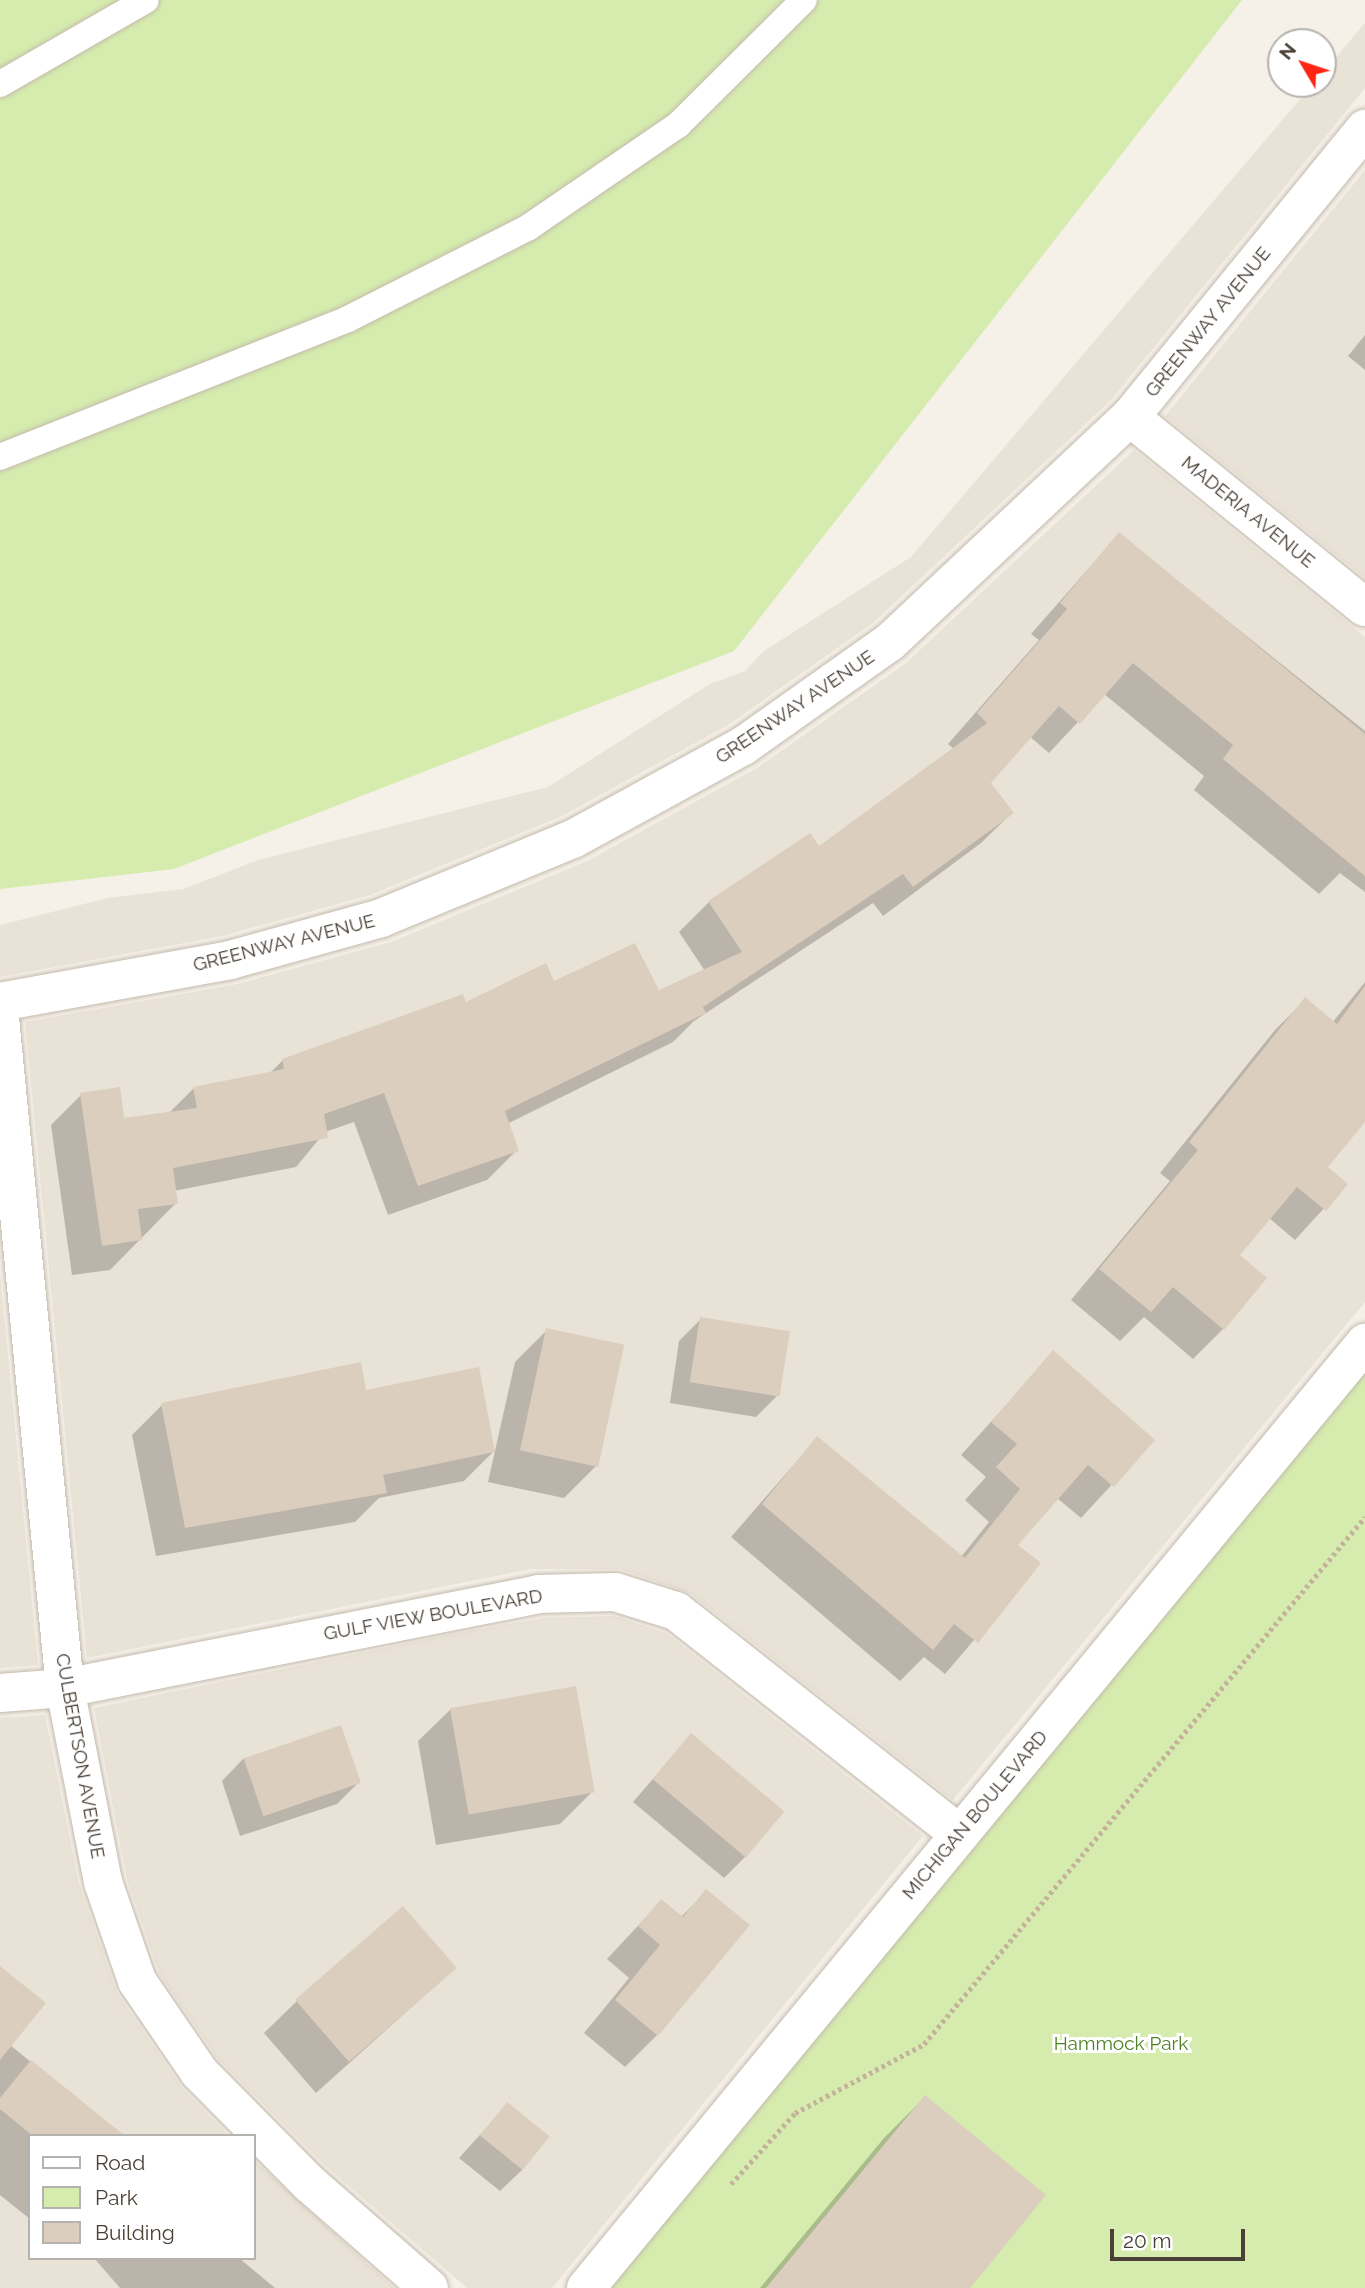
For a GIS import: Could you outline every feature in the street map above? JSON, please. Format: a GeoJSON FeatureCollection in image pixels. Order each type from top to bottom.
{"type":"FeatureCollection","features":[{"type":"Feature","properties":{"kind":"street","name":"GREENWAY AVENUE"},"geometry":{"type":"LineString","coordinates":[[0,1002],[230,960],[381,918],[573,839],[743,746],[890,642],[1130,417],[1365,129]]}},
{"type":"Feature","properties":{"kind":"street","name":"MADERIA AVENUE"},"geometry":{"type":"LineString","coordinates":[[1130,417],[1365,607]]}},
{"type":"Feature","properties":{"kind":"street","name":"CULBERTSON AVENUE"},"geometry":{"type":"LineString","coordinates":[[0,1018],[65,1688],[103,1882],[137,1981],[198,2072],[310,2184],[429,2288]]}},
{"type":"Feature","properties":{"kind":"street","name":"MICHIGAN BOULEVARD"},"geometry":{"type":"LineString","coordinates":[[586,2288],[1365,1343]]}},
{"type":"Feature","properties":{"kind":"street","name":"GULF VIEW BOULEVARD"},"geometry":{"type":"LineString","coordinates":[[0,1693],[65,1688],[440,1611],[538,1594],[615,1592],[676,1611],[959,1834]]}},
{"type":"Feature","properties":{"kind":"lane"},"geometry":{"type":"LineString","coordinates":[[0,84],[146,0]]}},
{"type":"Feature","properties":{"kind":"lane"},"geometry":{"type":"LineString","coordinates":[[0,457],[348,319],[529,228],[678,125],[804,0]]}},
{"type":"Feature","properties":{"kind":"path"},"geometry":{"type":"LineString","coordinates":[[723,2193],[795,2113],[924,2044],[1365,1517]]}},
{"type":"Feature","properties":{"kind":"shaded area"},"geometry":{"type":"Polygon","coordinates":[[[1365,23],[1365,88],[1111,400],[873,623],[728,725],[560,817],[370,895],[222,936],[0,977],[0,925],[108,898],[184,889],[258,860],[548,787],[710,684],[745,671],[764,651],[911,557],[1301,98],[1337,98],[1337,56],[1365,23]]]}},
{"type":"Feature","properties":{"kind":"shaded area"},"geometry":{"type":"Polygon","coordinates":[[[1365,170],[1365,578],[1165,416],[1365,170]]]}},
{"type":"Feature","properties":{"kind":"shaded area"},"geometry":{"type":"Polygon","coordinates":[[[1134,450],[1365,637],[1365,1302],[953,1800],[690,1593],[620,1569],[531,1569],[87,1658],[25,1022],[238,984],[391,942],[587,861],[757,768],[906,663],[1134,450]]]}},
{"type":"Feature","properties":{"kind":"shaded area"},"geometry":{"type":"Polygon","coordinates":[[[0,1273],[38,1665],[0,1668],[0,1273]]]}},
{"type":"Feature","properties":{"kind":"shaded area"},"geometry":{"type":"Polygon","coordinates":[[[614,1616],[666,1633],[923,1836],[552,2288],[467,2288],[327,2167],[217,2058],[159,1973],[127,1879],[94,1708],[447,1635],[543,1618],[614,1616]]]}},
{"type":"Feature","properties":{"kind":"shaded area"},"geometry":{"type":"Polygon","coordinates":[[[45,1715],[79,1884],[117,1993],[182,2088],[227,2134],[28,2134],[28,2260],[256,2260],[256,2162],[394,2288],[0,2288],[0,1718],[45,1715]]]}},
{"type":"Feature","properties":{"kind":"green space"},"geometry":{"type":"Polygon","coordinates":[[[0,0],[1242,0],[734,651],[174,869],[0,889],[0,0]]]}},
{"type":"Feature","properties":{"kind":"green space","name":"Hammock Park"},"geometry":{"type":"Polygon","coordinates":[[[1365,1363],[1365,2288],[607,2288],[1365,1363]]]}},
{"type":"Feature","properties":{"kind":"building"},"geometry":{"type":"Polygon","coordinates":[[[1119,532],[1365,734],[1365,876],[1223,759],[1233,745],[1133,663],[1080,724],[1059,706],[991,783],[1014,813],[913,887],[903,874],[703,1007],[706,1013],[505,1111],[519,1151],[418,1186],[384,1093],[324,1114],[328,1138],[173,1168],[178,1204],[138,1209],[142,1240],[102,1246],[80,1093],[120,1087],[124,1118],[197,1108],[193,1087],[284,1069],[282,1059],[463,994],[466,1002],[546,963],[554,981],[635,943],[659,990],[742,952],[708,901],[810,833],[819,846],[987,723],[977,713],[1067,609],[1060,603],[1119,532]]]}},
{"type":"Feature","properties":{"kind":"building"},"geometry":{"type":"Polygon","coordinates":[[[1365,986],[1365,1122],[1328,1167],[1348,1184],[1326,1211],[1297,1187],[1240,1255],[1267,1278],[1224,1330],[1173,1287],[1151,1312],[1099,1269],[1198,1150],[1189,1142],[1305,997],[1337,1024],[1365,986]]]}},
{"type":"Feature","properties":{"kind":"building"},"geometry":{"type":"Polygon","coordinates":[[[700,1317],[790,1331],[780,1396],[690,1382],[700,1317]]]}},
{"type":"Feature","properties":{"kind":"building"},"geometry":{"type":"Polygon","coordinates":[[[546,1328],[624,1345],[598,1467],[520,1450],[546,1328]]]}},
{"type":"Feature","properties":{"kind":"building"},"geometry":{"type":"Polygon","coordinates":[[[1053,1350],[1155,1440],[1114,1487],[1088,1465],[1018,1545],[1041,1563],[978,1643],[954,1624],[933,1650],[762,1504],[817,1436],[965,1558],[1020,1489],[996,1467],[1017,1444],[991,1422],[1053,1350]]]}},
{"type":"Feature","properties":{"kind":"building"},"geometry":{"type":"Polygon","coordinates":[[[361,1362],[366,1390],[479,1367],[495,1452],[383,1475],[387,1493],[185,1528],[161,1403],[361,1362]]]}},
{"type":"Feature","properties":{"kind":"building"},"geometry":{"type":"Polygon","coordinates":[[[576,1686],[595,1792],[469,1815],[450,1708],[576,1686]]]}},
{"type":"Feature","properties":{"kind":"building"},"geometry":{"type":"Polygon","coordinates":[[[341,1725],[361,1783],[263,1816],[244,1759],[341,1725]]]}},
{"type":"Feature","properties":{"kind":"building"},"geometry":{"type":"Polygon","coordinates":[[[691,1733],[784,1811],[746,1857],[652,1779],[691,1733]]]}},
{"type":"Feature","properties":{"kind":"building"},"geometry":{"type":"Polygon","coordinates":[[[706,1889],[750,1925],[658,2036],[615,2000],[660,1945],[638,1926],[661,1899],[683,1917],[706,1889]]]}},
{"type":"Feature","properties":{"kind":"building"},"geometry":{"type":"Polygon","coordinates":[[[403,1906],[457,1968],[349,2062],[295,2000],[403,1906]]]}},
{"type":"Feature","properties":{"kind":"building"},"geometry":{"type":"Polygon","coordinates":[[[0,1966],[46,2003],[0,2060],[0,1966]]]}},
{"type":"Feature","properties":{"kind":"building"},"geometry":{"type":"Polygon","coordinates":[[[31,2060],[123,2134],[31,2134],[0,2109],[0,2098],[31,2060]]]}},
{"type":"Feature","properties":{"kind":"building"},"geometry":{"type":"Polygon","coordinates":[[[925,2095],[1046,2195],[981,2275],[970,2288],[766,2288],[925,2095]]]}},
{"type":"Feature","properties":{"kind":"building"},"geometry":{"type":"Polygon","coordinates":[[[507,2102],[550,2137],[523,2170],[480,2135],[507,2102]]]}}]}
